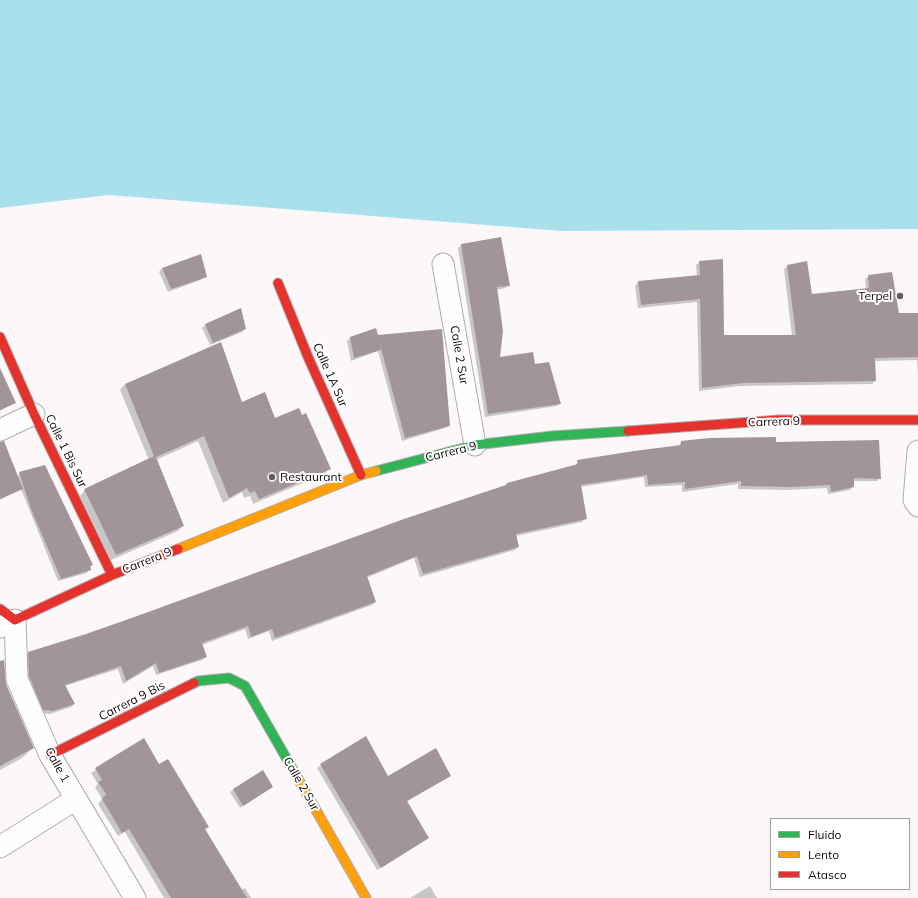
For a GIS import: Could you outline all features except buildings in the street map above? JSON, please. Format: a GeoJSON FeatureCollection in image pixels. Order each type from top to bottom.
{"type":"FeatureCollection","features":[{"type":"Feature","properties":{"kind":"main road","name":"Calle 1A Sur"},"geometry":{"type":"LineString","coordinates":[[278,284],[308,357],[361,475]]}},
{"type":"Feature","properties":{"kind":"main road","name":"Calle 1 Bis Sur"},"geometry":{"type":"LineString","coordinates":[[0,337],[34,414],[112,575]]}},
{"type":"Feature","properties":{"kind":"main road","name":"Carrera 9"},"geometry":{"type":"LineString","coordinates":[[5,619],[361,475],[475,445],[552,436],[779,420],[918,420]]}},
{"type":"Feature","properties":{"kind":"main road","name":"Carrera 9 Bis"},"geometry":{"type":"LineString","coordinates":[[50,755],[198,681],[228,678]]}},
{"type":"Feature","properties":{"kind":"main road","name":"Calle 2 Sur"},"geometry":{"type":"LineString","coordinates":[[228,678],[245,686],[366,898]]}},
{"type":"Feature","properties":{"kind":"street","name":"Calle 2 Sur"},"geometry":{"type":"LineString","coordinates":[[443,264],[475,445]]}},
{"type":"Feature","properties":{"kind":"street"},"geometry":{"type":"LineString","coordinates":[[0,430],[34,414]]}},
{"type":"Feature","properties":{"kind":"street"},"geometry":{"type":"LineString","coordinates":[[918,451],[914,500],[918,506]]}},
{"type":"Feature","properties":{"kind":"street","name":"Calle 1"},"geometry":{"type":"LineString","coordinates":[[5,619],[17,679],[50,755],[135,898]]}},
{"type":"Feature","properties":{"kind":"street"},"geometry":{"type":"LineString","coordinates":[[0,847],[76,799]]}},
{"type":"Feature","properties":{"kind":"water"},"geometry":{"type":"Polygon","coordinates":[[[0,0],[918,0],[918,229],[561,231],[109,195],[0,208],[0,0]]]}},
{"type":"Feature","properties":{"kind":"traffic: fast"},"geometry":{"type":"LineString","coordinates":[[376,471],[475,445],[552,436],[628,431]]}},
{"type":"Feature","properties":{"kind":"traffic: fast"},"geometry":{"type":"LineString","coordinates":[[194,683],[198,681],[229,678],[245,686],[296,775]]}},
{"type":"Feature","properties":{"kind":"traffic: slow"},"geometry":{"type":"LineString","coordinates":[[178,549],[361,475],[376,471]]}},
{"type":"Feature","properties":{"kind":"traffic: slow"},"geometry":{"type":"LineString","coordinates":[[296,775],[366,898]]}},
{"type":"Feature","properties":{"kind":"traffic: jam"},"geometry":{"type":"LineString","coordinates":[[278,283],[308,357],[361,475]]}},
{"type":"Feature","properties":{"kind":"traffic: jam"},"geometry":{"type":"LineString","coordinates":[[0,337],[34,414],[112,575]]}},
{"type":"Feature","properties":{"kind":"traffic: jam"},"geometry":{"type":"LineString","coordinates":[[628,431],[779,420],[918,420]]}},
{"type":"Feature","properties":{"kind":"traffic: jam"},"geometry":{"type":"LineString","coordinates":[[0,609],[15,620],[112,575],[178,549]]}},
{"type":"Feature","properties":{"kind":"traffic: jam"},"geometry":{"type":"LineString","coordinates":[[50,755],[194,683]]}},
{"type":"Feature","properties":{"kind":"place","name":"Terpel"},"geometry":{"type":"Point","coordinates":[900,296]}},
{"type":"Feature","properties":{"kind":"place","name":"Restaurant"},"geometry":{"type":"Point","coordinates":[272,477]}}]}
